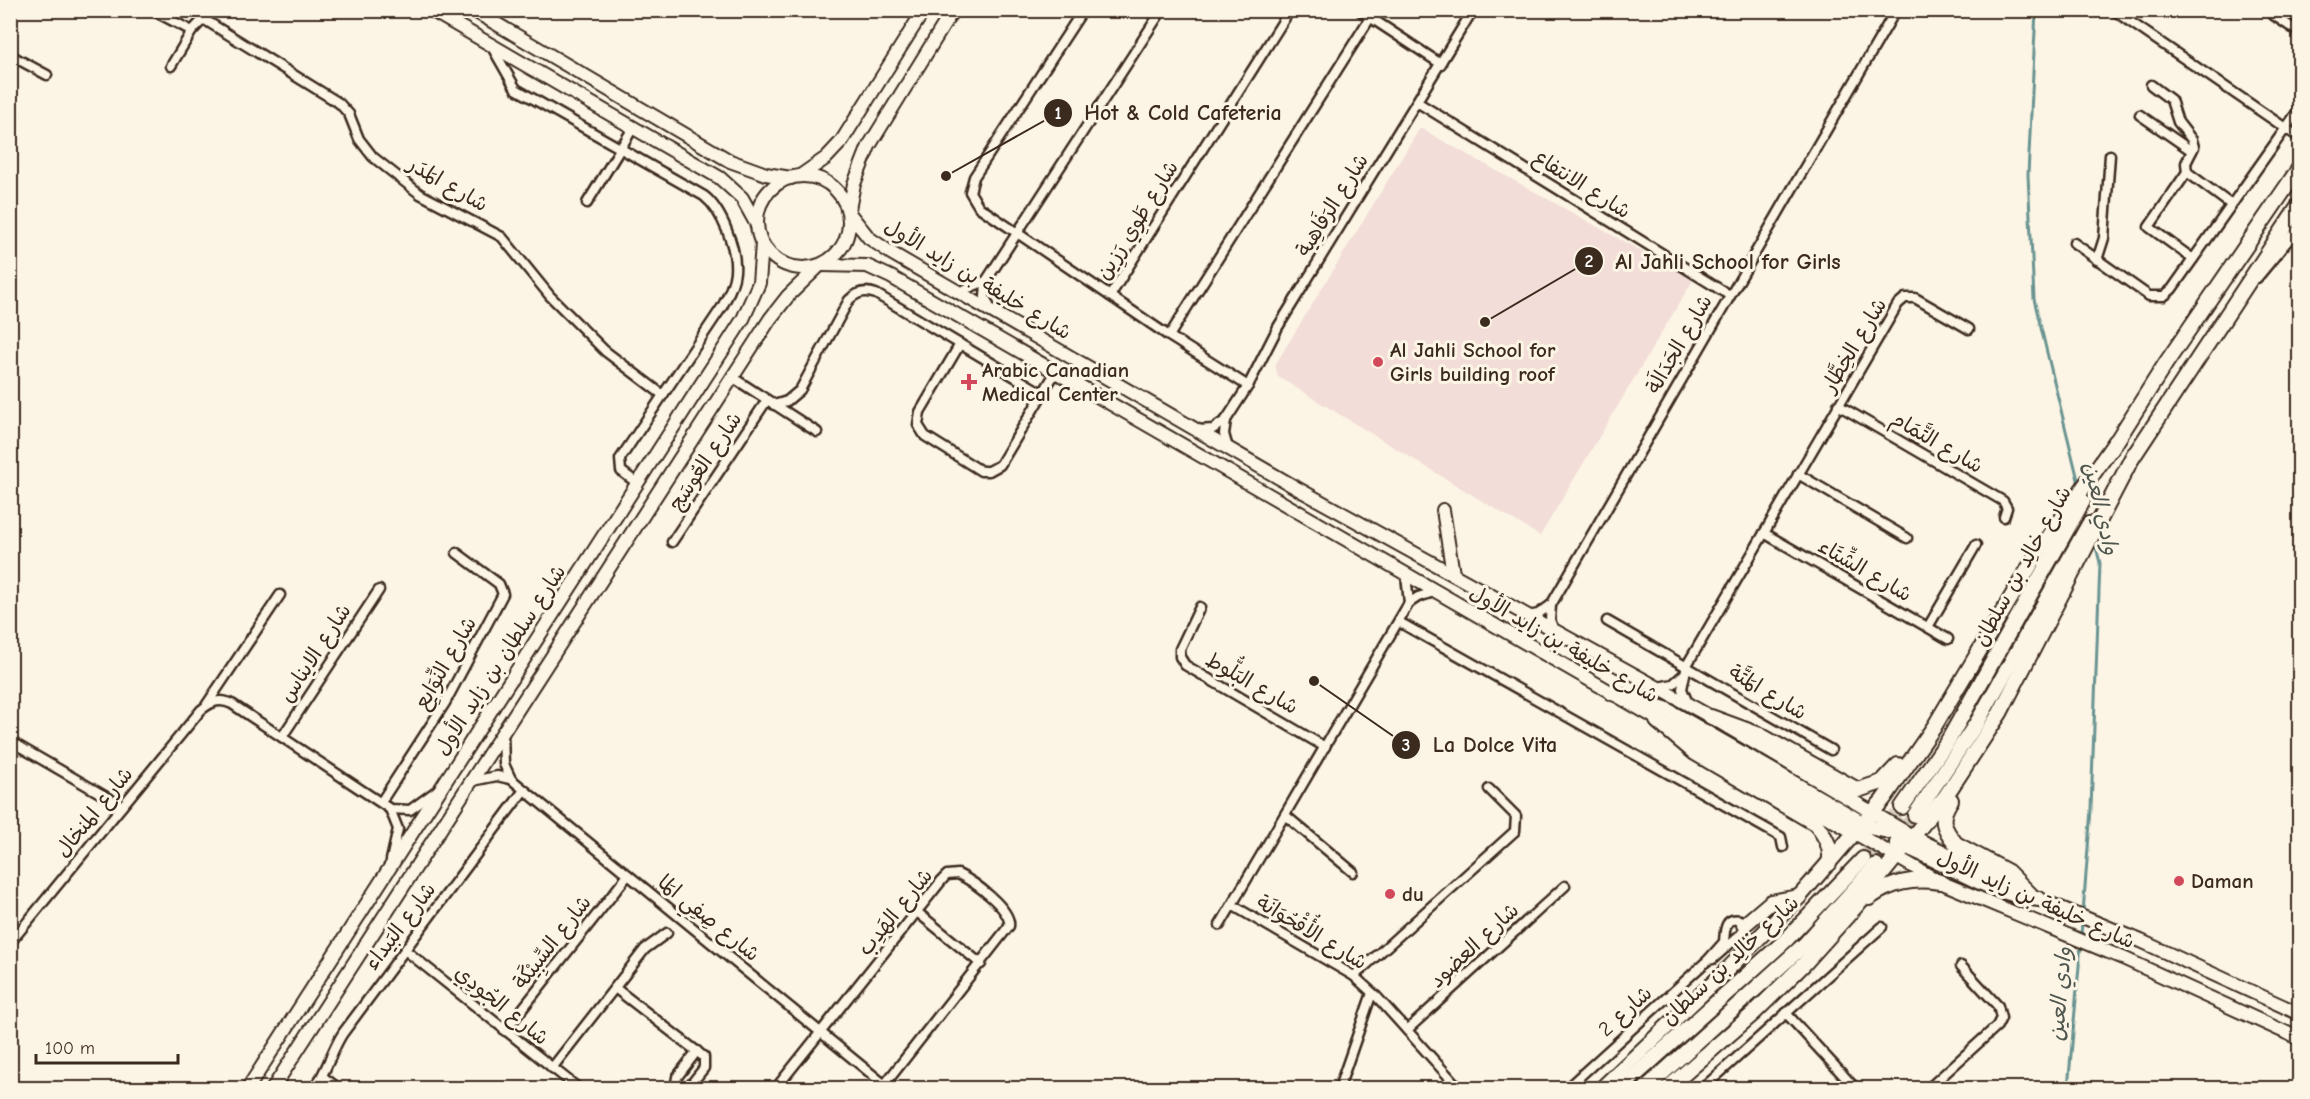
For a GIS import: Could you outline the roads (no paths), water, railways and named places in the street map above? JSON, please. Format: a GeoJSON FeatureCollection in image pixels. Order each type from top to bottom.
{"type":"FeatureCollection","features":[{"type":"Feature","properties":{"kind":"main road"},"geometry":{"type":"LineString","coordinates":[[431,10],[728,184],[742,198],[757,225],[762,244],[782,264],[800,269],[821,266],[833,258],[846,241],[854,184],[869,146],[954,10]]}},
{"type":"Feature","properties":{"kind":"main road"},"geometry":{"type":"LineString","coordinates":[[473,10],[730,161],[766,174],[812,177],[831,185],[839,192],[849,212]]}},
{"type":"Feature","properties":{"kind":"main road"},"geometry":{"type":"LineString","coordinates":[[757,225],[758,214],[766,195],[782,181],[795,177],[826,158],[841,142],[924,10]]}},
{"type":"Feature","properties":{"kind":"main road","name":"شارع خالِد بن سلطان"},"geometry":{"type":"LineString","coordinates":[[1902,807],[1949,739],[2116,441],[2166,363],[2300,166]]}},
{"type":"Feature","properties":{"kind":"main road"},"geometry":{"type":"LineString","coordinates":[[2035,896],[2008,872],[1956,844],[1946,831],[1942,820],[1944,809],[1986,746],[2042,620],[2134,454],[2300,204]]}},
{"type":"Feature","properties":{"kind":"main road","name":"شارع خليفة بن زايد الأول"},"geometry":{"type":"LineString","coordinates":[[849,212],[878,245],[1228,448],[1653,687],[1711,717],[1862,823]]}},
{"type":"Feature","properties":{"kind":"main road","name":"شارع سلطان بن زايد الأول"},"geometry":{"type":"LineString","coordinates":[[248,1089],[749,308],[759,283],[762,244]]}},
{"type":"Feature","properties":{"kind":"main road","name":"شارع خليفة بن زايد الأول"},"geometry":{"type":"LineString","coordinates":[[821,266],[856,264],[879,270],[1055,373],[1157,428],[1234,477],[1657,721],[1904,846],[1940,882],[2123,958],[2300,1040]]}},
{"type":"Feature","properties":{"kind":"main road","name":"شارع سلطان بن زايد الأول"},"geometry":{"type":"LineString","coordinates":[[273,1089],[732,377],[779,307],[821,266]]}},
{"type":"Feature","properties":{"kind":"main road"},"geometry":{"type":"LineString","coordinates":[[1602,1089],[1726,971],[1799,897],[1862,823],[1911,761],[1966,675],[2037,554],[2116,441]]}},
{"type":"Feature","properties":{"kind":"main road"},"geometry":{"type":"LineString","coordinates":[[1443,510],[1453,574]]}},
{"type":"Feature","properties":{"kind":"main road","name":"شارع خالِد بن سلطان"},"geometry":{"type":"LineString","coordinates":[[1915,815],[1978,722],[2042,620]]}},
{"type":"Feature","properties":{"kind":"main road"},"geometry":{"type":"LineString","coordinates":[[1711,717],[1760,735],[1853,789],[1863,790],[1890,775],[1946,698],[1966,675]]}},
{"type":"Feature","properties":{"kind":"main road"},"geometry":{"type":"LineString","coordinates":[[1612,693],[1665,709],[1862,823],[1880,837],[1904,846],[1985,886],[2020,897],[2035,896]]}},
{"type":"Feature","properties":{"kind":"main road"},"geometry":{"type":"LineString","coordinates":[[1668,1089],[1778,990],[1857,905],[1945,797],[2000,713]]}},
{"type":"Feature","properties":{"kind":"main road"},"geometry":{"type":"LineString","coordinates":[[1657,721],[1695,753],[1816,824],[1826,839],[1831,857],[1829,864]]}},
{"type":"Feature","properties":{"kind":"main road","name":"شارع خالِد بن سلطان"},"geometry":{"type":"LineString","coordinates":[[1621,1089],[1787,939],[1863,859]]}},
{"type":"Feature","properties":{"kind":"main road","name":"شارع خالِد بن سلطان"},"geometry":{"type":"LineString","coordinates":[[1646,1089],[1805,944],[1876,865]]}},
{"type":"Feature","properties":{"kind":"main road"},"geometry":{"type":"LineString","coordinates":[[1857,905],[1893,884],[1915,879],[1940,882]]}},
{"type":"Feature","properties":{"kind":"main road","name":"شارع خليفة بن زايد الأول"},"geometry":{"type":"LineString","coordinates":[[2035,896],[2141,940],[2300,1014]]}},
{"type":"Feature","properties":{"kind":"main road"},"geometry":{"type":"LineString","coordinates":[[1744,925],[1771,902],[1799,897]]}},
{"type":"Feature","properties":{"kind":"street"},"geometry":{"type":"LineString","coordinates":[[152,10],[192,31]]}},
{"type":"Feature","properties":{"kind":"street"},"geometry":{"type":"LineString","coordinates":[[171,66],[192,31],[205,20],[212,10]]}},
{"type":"Feature","properties":{"kind":"street"},"geometry":{"type":"LineString","coordinates":[[1083,10],[971,182],[970,192],[976,204],[1017,234],[1248,386]]}},
{"type":"Feature","properties":{"kind":"street"},"geometry":{"type":"LineString","coordinates":[[958,292],[986,281],[1162,10]]}},
{"type":"Feature","properties":{"kind":"street","name":"شارع طَوِي رَزِين"},"geometry":{"type":"LineString","coordinates":[[1110,296],[1290,10]]}},
{"type":"Feature","properties":{"kind":"street"},"geometry":{"type":"LineString","coordinates":[[1359,10],[1373,14],[1441,64]]}},
{"type":"Feature","properties":{"kind":"street","name":"شارع الرَفَاهِية"},"geometry":{"type":"LineString","coordinates":[[1226,420],[1248,386],[1278,327],[1473,10]]}},
{"type":"Feature","properties":{"kind":"street","name":"شارع الجَدَالَة"},"geometry":{"type":"LineString","coordinates":[[1551,605],[1896,10]]}},
{"type":"Feature","properties":{"kind":"street"},"geometry":{"type":"LineString","coordinates":[[2114,10],[2300,138]]}},
{"type":"Feature","properties":{"kind":"street"},"geometry":{"type":"LineString","coordinates":[[2266,10],[2300,33]]}},
{"type":"Feature","properties":{"kind":"street"},"geometry":{"type":"LineString","coordinates":[[1169,336],[1373,14]]}},
{"type":"Feature","properties":{"kind":"street","name":"شارع المَدَر"},"geometry":{"type":"LineString","coordinates":[[205,20],[339,103],[349,114],[360,139],[373,157],[420,194],[502,237],[550,296],[605,351],[663,395]]}},
{"type":"Feature","properties":{"kind":"street"},"geometry":{"type":"LineString","coordinates":[[489,44],[516,88],[710,201],[723,220],[735,263],[734,279],[728,297],[620,459],[621,471],[637,483]]}},
{"type":"Feature","properties":{"kind":"street"},"geometry":{"type":"LineString","coordinates":[[10,55],[47,75]]}},
{"type":"Feature","properties":{"kind":"street"},"geometry":{"type":"LineString","coordinates":[[508,77],[526,66]]}},
{"type":"Feature","properties":{"kind":"street"},"geometry":{"type":"LineString","coordinates":[[2151,85],[2170,100],[2178,122],[2192,140],[2192,152],[2186,163],[2187,172],[2149,227],[2193,259]]}},
{"type":"Feature","properties":{"kind":"street","name":"شارع الانتفاع"},"geometry":{"type":"LineString","coordinates":[[1417,102],[1729,295]]}},
{"type":"Feature","properties":{"kind":"street"},"geometry":{"type":"LineString","coordinates":[[2074,243],[2149,296],[2159,298],[2169,294],[2230,204],[2300,108]]}},
{"type":"Feature","properties":{"kind":"street"},"geometry":{"type":"LineString","coordinates":[[2140,115],[2192,152]]}},
{"type":"Feature","properties":{"kind":"street"},"geometry":{"type":"LineString","coordinates":[[587,203],[633,128]]}},
{"type":"Feature","properties":{"kind":"street"},"geometry":{"type":"LineString","coordinates":[[2097,260],[2104,238],[2110,155]]}},
{"type":"Feature","properties":{"kind":"street"},"geometry":{"type":"LineString","coordinates":[[2187,172],[2230,204]]}},
{"type":"Feature","properties":{"kind":"street"},"geometry":{"type":"LineString","coordinates":[[2235,299],[2265,270],[2300,226]]}},
{"type":"Feature","properties":{"kind":"street"},"geometry":{"type":"LineString","coordinates":[[986,281],[985,297],[991,311]]}},
{"type":"Feature","properties":{"kind":"street","name":"شارع العُوسَج"},"geometry":{"type":"LineString","coordinates":[[771,402],[787,401],[800,390],[849,300],[861,292],[876,294],[1042,393]]}},
{"type":"Feature","properties":{"kind":"street","name":"شارع الخِطَّار"},"geometry":{"type":"LineString","coordinates":[[1653,687],[1667,687],[1686,668],[1901,301],[1915,298],[1969,329]]}},
{"type":"Feature","properties":{"kind":"street"},"geometry":{"type":"LineString","coordinates":[[960,344],[922,408],[918,425],[925,436],[977,469],[989,471],[1000,465],[1055,373]]}},
{"type":"Feature","properties":{"kind":"street","name":"شارع العُوسَج"},"geometry":{"type":"LineString","coordinates":[[732,377],[817,432]]}},
{"type":"Feature","properties":{"kind":"street","name":"شارع العُوسَج"},"geometry":{"type":"LineString","coordinates":[[672,542],[771,402]]}},
{"type":"Feature","properties":{"kind":"street","name":"شارع التَّمَام"},"geometry":{"type":"LineString","coordinates":[[1838,405],[2003,501],[2007,508],[2004,517]]}},
{"type":"Feature","properties":{"kind":"street"},"geometry":{"type":"LineString","coordinates":[[1197,430],[1213,429],[1226,420]]}},
{"type":"Feature","properties":{"kind":"street"},"geometry":{"type":"LineString","coordinates":[[1226,420],[1224,434],[1228,448]]}},
{"type":"Feature","properties":{"kind":"street"},"geometry":{"type":"LineString","coordinates":[[1798,474],[1907,538]]}},
{"type":"Feature","properties":{"kind":"street","name":"شارع الشِّتَاء"},"geometry":{"type":"LineString","coordinates":[[1764,532],[1948,639]]}},
{"type":"Feature","properties":{"kind":"street"},"geometry":{"type":"LineString","coordinates":[[1928,627],[1976,545]]}},
{"type":"Feature","properties":{"kind":"street","name":"شارع النِّوَايِع"},"geometry":{"type":"LineString","coordinates":[[381,802],[445,703],[503,594],[500,584],[457,553]]}},
{"type":"Feature","properties":{"kind":"street"},"geometry":{"type":"LineString","coordinates":[[1406,575],[1409,603],[1418,597],[1434,592]]}},
{"type":"Feature","properties":{"kind":"street","name":"شارع الايناس"},"geometry":{"type":"LineString","coordinates":[[282,737],[379,590]]}},
{"type":"Feature","properties":{"kind":"street","name":"شارع المنخال"},"geometry":{"type":"LineString","coordinates":[[10,943],[207,705],[280,595]]}},
{"type":"Feature","properties":{"kind":"street","name":"شارع الأُقْحُوَانَة"},"geometry":{"type":"LineString","coordinates":[[1220,926],[1409,603]]}},
{"type":"Feature","properties":{"kind":"street"},"geometry":{"type":"LineString","coordinates":[[1524,615],[1538,614],[1551,605]]}},
{"type":"Feature","properties":{"kind":"street"},"geometry":{"type":"LineString","coordinates":[[1551,605],[1550,620],[1556,632]]}},
{"type":"Feature","properties":{"kind":"street","name":"شارع البَلُّوط"},"geometry":{"type":"LineString","coordinates":[[1200,607],[1180,649],[1180,657],[1185,665],[1325,747]]}},
{"type":"Feature","properties":{"kind":"street"},"geometry":{"type":"LineString","coordinates":[[1399,621],[1781,837],[1783,847]]}},
{"type":"Feature","properties":{"kind":"street","name":"شارع المَتَّة"},"geometry":{"type":"LineString","coordinates":[[1607,621],[1831,750]]}},
{"type":"Feature","properties":{"kind":"street"},"geometry":{"type":"LineString","coordinates":[[1686,668],[1682,693],[1691,707]]}},
{"type":"Feature","properties":{"kind":"street"},"geometry":{"type":"LineString","coordinates":[[207,705],[226,700],[390,809],[398,829],[389,868]]}},
{"type":"Feature","properties":{"kind":"street"},"geometry":{"type":"LineString","coordinates":[[503,733],[504,764],[511,779]]}},
{"type":"Feature","properties":{"kind":"street"},"geometry":{"type":"LineString","coordinates":[[10,741],[122,806]]}},
{"type":"Feature","properties":{"kind":"street"},"geometry":{"type":"LineString","coordinates":[[472,781],[497,776],[511,779]]}},
{"type":"Feature","properties":{"kind":"street","name":"شارع صِفِي المَا"},"geometry":{"type":"LineString","coordinates":[[511,779],[884,1087]]}},
{"type":"Feature","properties":{"kind":"street"},"geometry":{"type":"LineString","coordinates":[[390,809],[410,810],[442,787]]}},
{"type":"Feature","properties":{"kind":"street"},"geometry":{"type":"LineString","coordinates":[[1354,976],[1515,831],[1516,816],[1489,789]]}},
{"type":"Feature","properties":{"kind":"street","name":"شارع البَيداء"},"geometry":{"type":"LineString","coordinates":[[314,1089],[323,1077],[338,1041],[524,790]]}},
{"type":"Feature","properties":{"kind":"street"},"geometry":{"type":"LineString","coordinates":[[1285,815],[1353,872]]}},
{"type":"Feature","properties":{"kind":"street","name":"شارع الهَدِب"},"geometry":{"type":"LineString","coordinates":[[776,1089],[942,880],[954,874],[961,875],[1004,909],[1010,919],[1008,930],[884,1087]]}},
{"type":"Feature","properties":{"kind":"street","name":"شارع السِّبِيْكَة"},"geometry":{"type":"LineString","coordinates":[[505,1030],[627,875]]}},
{"type":"Feature","properties":{"kind":"street","name":"شارع العضود"},"geometry":{"type":"LineString","coordinates":[[1407,1030],[1565,886]]}},
{"type":"Feature","properties":{"kind":"street","name":"شارع الأُقْحُوَانَة"},"geometry":{"type":"LineString","coordinates":[[1232,905],[1322,955],[1354,976],[1407,1030],[1458,1088]]}},
{"type":"Feature","properties":{"kind":"street"},"geometry":{"type":"LineString","coordinates":[[916,912],[981,964]]}},
{"type":"Feature","properties":{"kind":"street","name":"شارع 2"},"geometry":{"type":"LineString","coordinates":[[1567,1089],[1708,960],[1724,942],[1723,932],[1728,923],[1737,919],[1744,925],[1742,933],[1713,959],[1708,960]]}},
{"type":"Feature","properties":{"kind":"street"},"geometry":{"type":"LineString","coordinates":[[1703,1089],[1882,927]]}},
{"type":"Feature","properties":{"kind":"street"},"geometry":{"type":"LineString","coordinates":[[552,1068],[645,949],[668,933]]}},
{"type":"Feature","properties":{"kind":"street","name":"شارع الجُودِي"},"geometry":{"type":"LineString","coordinates":[[405,950],[578,1089]]}},
{"type":"Feature","properties":{"kind":"street"},"geometry":{"type":"LineString","coordinates":[[1929,1089],[1997,1026],[2001,1018],[1998,1006],[1961,966]]}},
{"type":"Feature","properties":{"kind":"street"},"geometry":{"type":"LineString","coordinates":[[615,988],[706,1060],[706,1066],[688,1089]]}},
{"type":"Feature","properties":{"kind":"street","name":"شارع الأُقْحُوَانَة"},"geometry":{"type":"LineString","coordinates":[[1339,1089],[1372,993]]}},
{"type":"Feature","properties":{"kind":"street"},"geometry":{"type":"LineString","coordinates":[[1786,1013],[1855,1089]]}},
{"type":"Feature","properties":{"kind":"street"},"geometry":{"type":"LineString","coordinates":[[680,1089],[676,1083],[677,1077],[697,1051]]}},
{"type":"Feature","properties":{"kind":"street"},"geometry":{"type":"LineString","coordinates":[[323,1077],[338,1089]]}},
{"type":"Feature","properties":{"kind":"waterway","name":"وادي العين"},"geometry":{"type":"LineString","coordinates":[[2036,10],[2028,175],[2034,299],[2079,484]]}},
{"type":"Feature","properties":{"kind":"waterway","name":"وادي العين"},"geometry":{"type":"LineString","coordinates":[[2083,913],[2091,809],[2100,563],[2095,543]]}},
{"type":"Feature","properties":{"kind":"waterway","name":"وادي العين"},"geometry":{"type":"LineString","coordinates":[[2081,937],[2082,920]]}},
{"type":"Feature","properties":{"kind":"waterway","name":"وادي العين"},"geometry":{"type":"LineString","coordinates":[[2068,1088],[2081,944]]}},
{"type":"Feature","properties":{"kind":"tunnel"},"geometry":{"type":"LineString","coordinates":[[1863,859],[1902,807]]}},
{"type":"Feature","properties":{"kind":"tunnel"},"geometry":{"type":"LineString","coordinates":[[1876,865],[1915,815]]}},
{"type":"Feature","properties":{"kind":"place","name":"Hot & Cold Cafeteria"},"geometry":{"type":"Point","coordinates":[946,176]}},
{"type":"Feature","properties":{"kind":"place","name":"Al Jahli School for Girls"},"geometry":{"type":"Point","coordinates":[1485,322]}},
{"type":"Feature","properties":{"kind":"place","name":"Al Jahli School for Girls building roof"},"geometry":{"type":"Point","coordinates":[1378,362]}},
{"type":"Feature","properties":{"kind":"place","name":"Arabic Canadian Medical Center"},"geometry":{"type":"Point","coordinates":[969,382]}},
{"type":"Feature","properties":{"kind":"place","name":"La Dolce Vita"},"geometry":{"type":"Point","coordinates":[1314,681]}},
{"type":"Feature","properties":{"kind":"place","name":"Daman"},"geometry":{"type":"Point","coordinates":[2179,881]}},
{"type":"Feature","properties":{"kind":"place","name":"du"},"geometry":{"type":"Point","coordinates":[1390,894]}}]}
